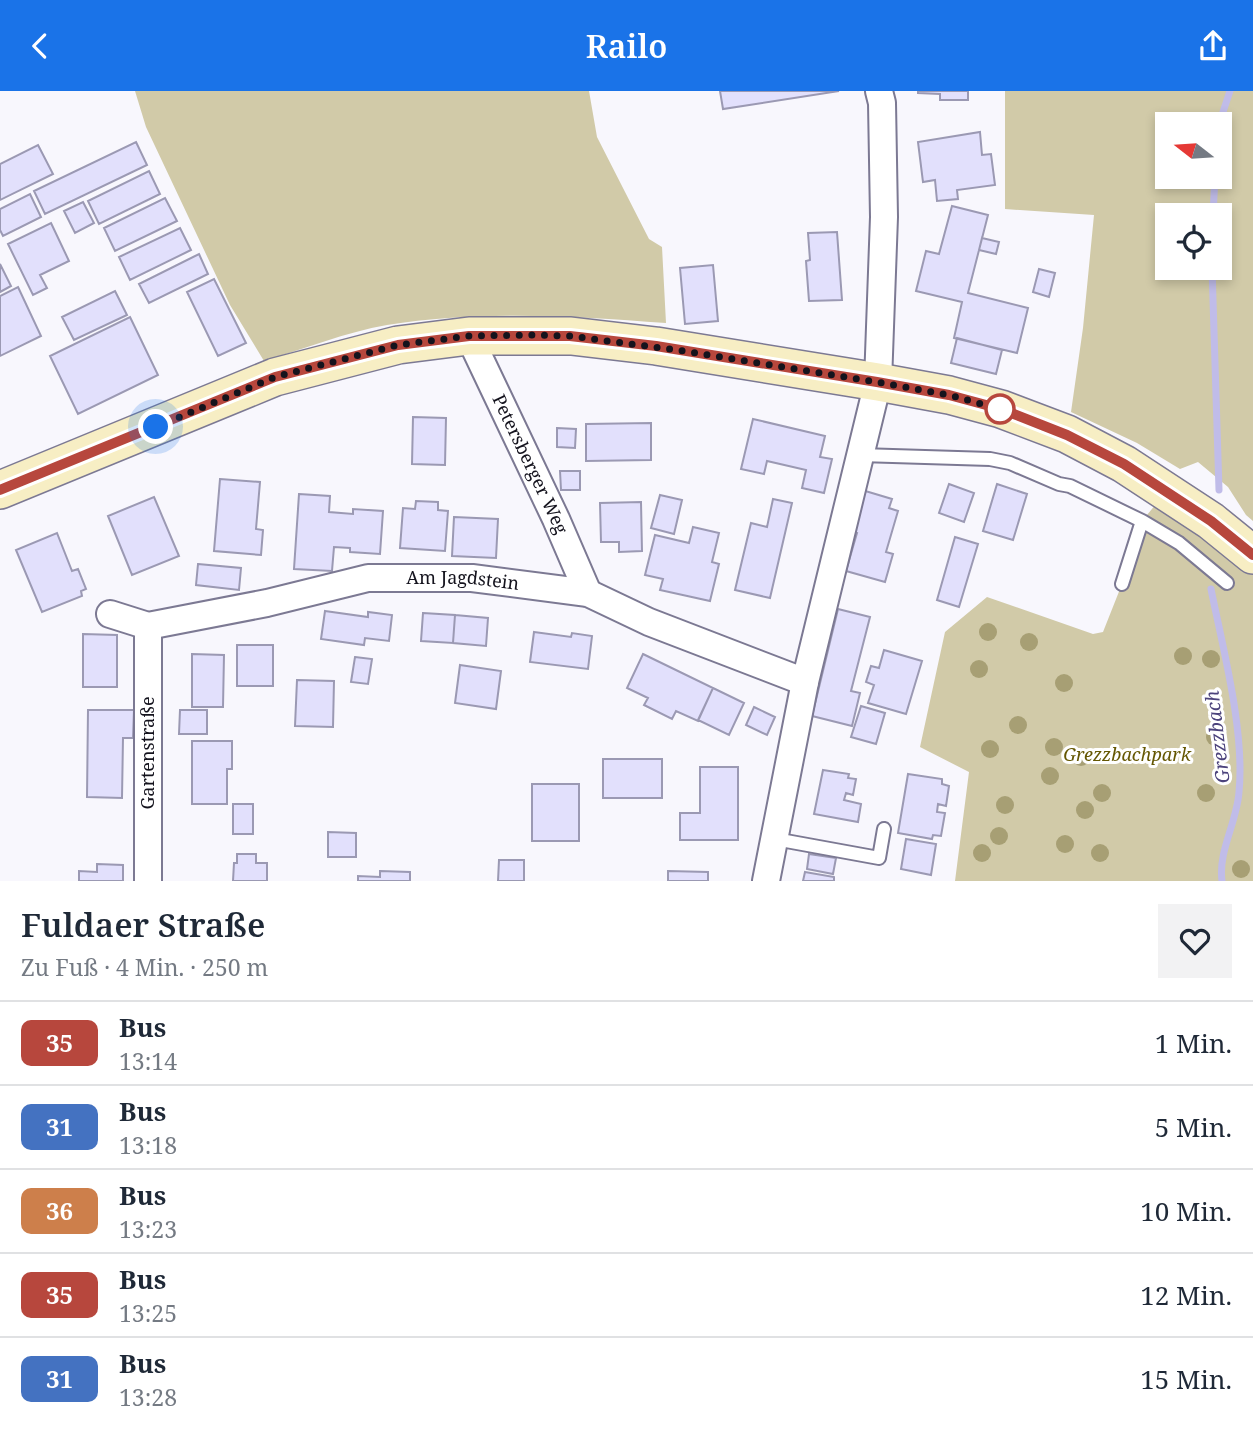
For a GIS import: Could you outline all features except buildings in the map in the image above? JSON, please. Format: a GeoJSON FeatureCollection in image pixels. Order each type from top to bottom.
{"type":"FeatureCollection","features":[{"type":"Feature","properties":{"kind":"main road"},"geometry":{"type":"LineString","coordinates":[[0,490],[275,377],[398,345],[469,336],[570,336],[656,346],[877,382],[949,395],[1001,409],[1067,435],[1124,464],[1211,521],[1253,555]]}},
{"type":"Feature","properties":{"kind":"street"},"geometry":{"type":"LineString","coordinates":[[766,881],[805,682],[877,382],[884,217],[879,91]]}},
{"type":"Feature","properties":{"kind":"street","name":"Petersberger Weg"},"geometry":{"type":"LineString","coordinates":[[469,336],[588,593]]}},
{"type":"Feature","properties":{"kind":"street","name":"Am Jagdstein"},"geometry":{"type":"LineString","coordinates":[[110,614],[148,626],[267,603],[368,578],[472,578],[588,593],[649,622],[805,682]]}},
{"type":"Feature","properties":{"kind":"street","name":"Gartenstraße"},"geometry":{"type":"LineString","coordinates":[[148,626],[148,881]]}},
{"type":"Feature","properties":{"kind":"lane"},"geometry":{"type":"LineString","coordinates":[[860,455],[990,459],[1010,463],[1100,499],[1142,521],[1179,543],[1227,583]]}},
{"type":"Feature","properties":{"kind":"lane"},"geometry":{"type":"LineString","coordinates":[[1122,584],[1142,521]]}},
{"type":"Feature","properties":{"kind":"lane"},"geometry":{"type":"LineString","coordinates":[[775,839],[879,858],[884,829]]}},
{"type":"Feature","properties":{"kind":"green space"},"geometry":{"type":"Polygon","coordinates":[[[135,91],[589,91],[597,137],[649,239],[662,247],[666,323],[526,316],[422,320],[356,332],[264,361],[230,305],[146,127],[135,91]]]}},
{"type":"Feature","properties":{"kind":"green space"},"geometry":{"type":"Polygon","coordinates":[[[1005,91],[1253,91],[1253,521],[1228,487],[1198,462],[1180,469],[1137,443],[1071,412],[1083,328],[1094,215],[1005,209],[1005,91]]]}},
{"type":"Feature","properties":{"kind":"green space","name":"Grezzbachpark"},"geometry":{"type":"Polygon","coordinates":[[[1166,492],[1253,555],[1253,881],[955,881],[969,772],[920,747],[945,632],[987,597],[1093,634],[1103,632],[1142,521],[1166,492]]]}},
{"type":"Feature","properties":{"kind":"waterway","name":"Grezzbach"},"geometry":{"type":"LineString","coordinates":[[1223,112],[1230,91]]}},
{"type":"Feature","properties":{"kind":"waterway","name":"Grezzbach"},"geometry":{"type":"LineString","coordinates":[[1214,189],[1214,203]]}},
{"type":"Feature","properties":{"kind":"waterway","name":"Grezzbach"},"geometry":{"type":"LineString","coordinates":[[1212,280],[1219,490]]}},
{"type":"Feature","properties":{"kind":"waterway","name":"Grezzbach"},"geometry":{"type":"LineString","coordinates":[[1211,589],[1232,690],[1240,768],[1238,803],[1225,848],[1222,881]]}},
{"type":"Feature","properties":{"kind":"bus line","name":"35"},"geometry":{"type":"LineString","coordinates":[[0,490],[275,377],[398,345],[469,336],[570,336],[656,346],[877,382],[949,395],[1001,409],[1067,435],[1124,464],[1211,521],[1253,555]]}},
{"type":"Feature","properties":{"kind":"route"},"geometry":{"type":"LineString","coordinates":[[156,427],[275,377],[398,345],[469,336],[570,336],[656,346],[949,395],[1000,409]]}}]}
